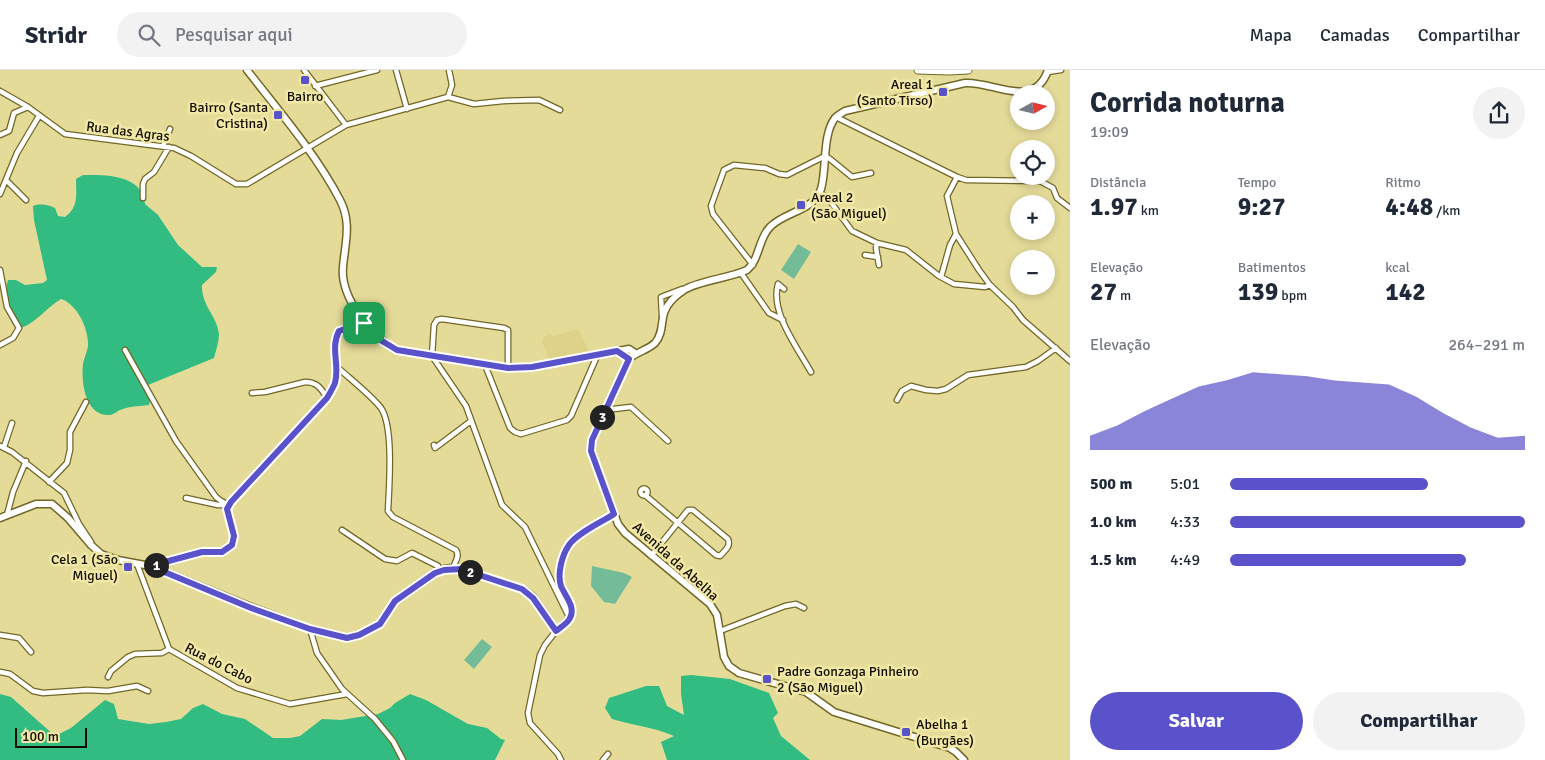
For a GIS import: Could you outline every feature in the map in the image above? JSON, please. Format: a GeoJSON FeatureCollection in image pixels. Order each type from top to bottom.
{"type":"FeatureCollection","features":[{"type":"Feature","properties":{"kind":"main road"},"geometry":{"type":"LineString","coordinates":[[918,70],[968,70]]}},
{"type":"Feature","properties":{"kind":"street"},"geometry":{"type":"LineString","coordinates":[[248,70],[307,149],[340,200],[347,217],[348,238],[343,278],[353,305],[364,323],[389,346],[397,350],[508,368],[532,367],[630,349],[635,353]]}},
{"type":"Feature","properties":{"kind":"street"},"geometry":{"type":"LineString","coordinates":[[304,70],[346,125]]}},
{"type":"Feature","properties":{"kind":"street"},"geometry":{"type":"LineString","coordinates":[[315,86],[377,70]]}},
{"type":"Feature","properties":{"kind":"street"},"geometry":{"type":"LineString","coordinates":[[396,70],[407,109]]}},
{"type":"Feature","properties":{"kind":"street"},"geometry":{"type":"LineString","coordinates":[[448,70],[452,86],[448,97],[474,104],[539,100],[560,110]]}},
{"type":"Feature","properties":{"kind":"street"},"geometry":{"type":"LineString","coordinates":[[753,266],[764,233],[771,225],[810,203],[819,193],[830,129],[836,117],[845,111],[974,82],[1016,92],[1028,92],[1043,82],[1048,71],[1061,70]]}},
{"type":"Feature","properties":{"kind":"street","name":"Rua das Agras"},"geometry":{"type":"LineString","coordinates":[[0,91],[28,107],[65,134],[174,148],[191,156],[236,184],[247,184],[346,125],[448,97]]}},
{"type":"Feature","properties":{"kind":"street"},"geometry":{"type":"LineString","coordinates":[[0,135],[9,131],[14,113],[28,107]]}},
{"type":"Feature","properties":{"kind":"street"},"geometry":{"type":"LineString","coordinates":[[0,194],[18,153],[39,116]]}},
{"type":"Feature","properties":{"kind":"street"},"geometry":{"type":"LineString","coordinates":[[836,117],[957,178],[966,180],[1040,181],[1053,188],[1057,198],[1070,208]]}},
{"type":"Feature","properties":{"kind":"street"},"geometry":{"type":"LineString","coordinates":[[163,146],[170,129]]}},
{"type":"Feature","properties":{"kind":"street"},"geometry":{"type":"LineString","coordinates":[[143,198],[145,179],[154,172],[169,147]]}},
{"type":"Feature","properties":{"kind":"street"},"geometry":{"type":"LineString","coordinates":[[825,156],[852,177],[871,173]]}},
{"type":"Feature","properties":{"kind":"street"},"geometry":{"type":"LineString","coordinates":[[753,266],[713,214],[711,206],[724,170],[734,165],[765,168],[779,174],[788,175],[825,156]]}},
{"type":"Feature","properties":{"kind":"street"},"geometry":{"type":"LineString","coordinates":[[957,178],[946,196],[956,234],[990,285],[1013,307],[1023,320],[1070,361]]}},
{"type":"Feature","properties":{"kind":"street"},"geometry":{"type":"LineString","coordinates":[[6,180],[26,200]]}},
{"type":"Feature","properties":{"kind":"street"},"geometry":{"type":"LineString","coordinates":[[819,193],[826,197],[852,231],[877,243],[906,250],[941,277],[954,284],[990,285]]}},
{"type":"Feature","properties":{"kind":"street"},"geometry":{"type":"LineString","coordinates":[[941,277],[950,245],[956,234]]}},
{"type":"Feature","properties":{"kind":"street"},"geometry":{"type":"LineString","coordinates":[[877,243],[879,265]]}},
{"type":"Feature","properties":{"kind":"street"},"geometry":{"type":"LineString","coordinates":[[865,255],[878,257]]}},
{"type":"Feature","properties":{"kind":"street","name":"Avenida da Abelha"},"geometry":{"type":"LineString","coordinates":[[753,266],[741,273],[686,288],[672,299],[664,312],[660,334],[655,342],[635,353],[629,359],[592,440],[591,451],[618,524],[625,533],[651,556],[710,604],[717,615],[724,657],[729,666],[740,673],[806,692],[834,712],[950,748],[964,760]]}},
{"type":"Feature","properties":{"kind":"street"},"geometry":{"type":"LineString","coordinates":[[0,270],[7,307],[19,328],[12,338],[0,346]]}},
{"type":"Feature","properties":{"kind":"street"},"geometry":{"type":"LineString","coordinates":[[741,273],[769,313],[782,320]]}},
{"type":"Feature","properties":{"kind":"street"},"geometry":{"type":"LineString","coordinates":[[784,289],[778,284],[776,303],[782,320],[810,372]]}},
{"type":"Feature","properties":{"kind":"street"},"geometry":{"type":"LineString","coordinates":[[662,322],[660,297],[686,288]]}},
{"type":"Feature","properties":{"kind":"street"},"geometry":{"type":"LineString","coordinates":[[508,368],[508,330],[442,319],[437,320],[434,326],[432,356],[466,406],[502,506],[524,527],[570,619]]}},
{"type":"Feature","properties":{"kind":"street"},"geometry":{"type":"LineString","coordinates":[[150,566],[202,552],[222,552],[232,545],[234,536],[227,509],[229,504],[327,398],[335,384],[335,338],[339,331],[364,323]]}},
{"type":"Feature","properties":{"kind":"street"},"geometry":{"type":"LineString","coordinates":[[896,400],[902,390],[911,386],[926,390],[946,390],[968,375],[1026,367],[1056,348]]}},
{"type":"Feature","properties":{"kind":"street"},"geometry":{"type":"LineString","coordinates":[[125,350],[176,441],[216,497],[229,504]]}},
{"type":"Feature","properties":{"kind":"street"},"geometry":{"type":"LineString","coordinates":[[617,351],[629,359]]}},
{"type":"Feature","properties":{"kind":"street"},"geometry":{"type":"LineString","coordinates":[[486,365],[510,428],[521,434],[567,420],[571,416],[597,356]]}},
{"type":"Feature","properties":{"kind":"street"},"geometry":{"type":"LineString","coordinates":[[336,366],[381,408],[386,419],[390,464],[388,511],[393,517],[456,550],[458,557],[453,568]]}},
{"type":"Feature","properties":{"kind":"street"},"geometry":{"type":"LineString","coordinates":[[252,393],[312,382],[317,384],[327,398]]}},
{"type":"Feature","properties":{"kind":"street"},"geometry":{"type":"LineString","coordinates":[[49,482],[67,463],[70,450],[70,432],[86,402]]}},
{"type":"Feature","properties":{"kind":"street"},"geometry":{"type":"LineString","coordinates":[[605,410],[632,407],[668,441]]}},
{"type":"Feature","properties":{"kind":"street"},"geometry":{"type":"LineString","coordinates":[[434,445],[435,448],[471,420]]}},
{"type":"Feature","properties":{"kind":"street"},"geometry":{"type":"LineString","coordinates":[[12,423],[2,447],[26,461],[64,494],[79,524],[101,554],[118,560],[150,566],[251,608],[310,629],[347,638],[359,635],[380,624],[395,601],[440,571],[453,568],[461,569],[522,589],[533,598],[556,631]]}},
{"type":"Feature","properties":{"kind":"street"},"geometry":{"type":"LineString","coordinates":[[7,515],[26,461]]}},
{"type":"Feature","properties":{"kind":"street"},"geometry":{"type":"LineString","coordinates":[[645,495],[677,524],[716,555],[720,556],[729,546],[728,539],[693,510],[688,510],[677,524],[651,556]]}},
{"type":"Feature","properties":{"kind":"street"},"geometry":{"type":"LineString","coordinates":[[186,498],[218,505],[229,504]]}},
{"type":"Feature","properties":{"kind":"street"},"geometry":{"type":"LineString","coordinates":[[0,518],[36,504],[52,504],[95,547]]}},
{"type":"Feature","properties":{"kind":"street"},"geometry":{"type":"LineString","coordinates":[[560,760],[558,754],[530,723],[528,713],[540,655],[556,631],[570,619],[572,608],[561,584],[560,572],[568,546],[573,540],[614,514]]}},
{"type":"Feature","properties":{"kind":"street"},"geometry":{"type":"LineString","coordinates":[[342,530],[385,559],[398,561],[412,553],[438,566],[440,571]]}},
{"type":"Feature","properties":{"kind":"street","name":"Rua do Cabo"},"geometry":{"type":"LineString","coordinates":[[137,564],[169,649],[237,688],[290,704],[347,694]]}},
{"type":"Feature","properties":{"kind":"street"},"geometry":{"type":"LineString","coordinates":[[720,631],[785,606],[796,604],[804,608]]}},
{"type":"Feature","properties":{"kind":"street"},"geometry":{"type":"LineString","coordinates":[[310,629],[317,653],[342,689],[375,719],[393,741],[403,760]]}},
{"type":"Feature","properties":{"kind":"street"},"geometry":{"type":"LineString","coordinates":[[0,635],[19,638],[31,652]]}},
{"type":"Feature","properties":{"kind":"street"},"geometry":{"type":"LineString","coordinates":[[108,677],[111,671],[128,657],[135,654],[162,653],[169,649]]}},
{"type":"Feature","properties":{"kind":"street"},"geometry":{"type":"LineString","coordinates":[[0,672],[10,674],[33,691],[43,693],[87,690],[108,691],[137,686],[148,691]]}},
{"type":"Feature","properties":{"kind":"street"},"geometry":{"type":"LineString","coordinates":[[603,760],[608,754]]}},
{"type":"Feature","properties":{"kind":"shaded area"},"geometry":{"type":"Polygon","coordinates":[[[578,329],[590,353],[549,360],[542,341],[544,337],[549,334],[553,336],[578,329]]]}},
{"type":"Feature","properties":{"kind":"green space"},"geometry":{"type":"Polygon","coordinates":[[[83,175],[112,176],[130,182],[137,187],[142,194],[145,204],[158,215],[178,245],[202,267],[217,267],[216,272],[202,285],[206,305],[218,328],[219,334],[214,358],[148,385],[126,347],[123,351],[150,401],[149,405],[126,408],[109,415],[101,414],[95,410],[86,397],[83,364],[88,342],[83,322],[76,310],[61,299],[32,322],[21,328],[10,305],[7,293],[8,280],[16,280],[25,285],[43,283],[47,280],[34,220],[33,206],[50,206],[55,208],[58,216],[65,217],[75,205],[76,179],[83,175]]]}},
{"type":"Feature","properties":{"kind":"green space"},"geometry":{"type":"Polygon","coordinates":[[[798,244],[811,252],[794,279],[781,270],[798,244]]]}},
{"type":"Feature","properties":{"kind":"green space"},"geometry":{"type":"Polygon","coordinates":[[[592,566],[624,573],[632,577],[615,604],[604,602],[591,586],[592,566]]]}},
{"type":"Feature","properties":{"kind":"green space"},"geometry":{"type":"Polygon","coordinates":[[[482,639],[492,647],[474,669],[464,660],[482,639]]]}},
{"type":"Feature","properties":{"kind":"green space"},"geometry":{"type":"Polygon","coordinates":[[[691,675],[730,679],[769,693],[778,713],[773,718],[781,736],[810,760],[667,760],[661,742],[674,736],[612,719],[605,708],[609,698],[646,686],[659,686],[667,706],[684,715],[681,676],[691,675]]]}},
{"type":"Feature","properties":{"kind":"green space"},"geometry":{"type":"Polygon","coordinates":[[[0,694],[11,697],[55,736],[71,728],[105,700],[114,704],[118,719],[149,724],[166,722],[181,719],[193,708],[203,704],[222,714],[245,719],[273,738],[290,738],[300,736],[322,719],[341,720],[378,714],[410,694],[426,700],[468,724],[487,728],[505,740],[495,760],[0,760],[0,694]]]}},
{"type":"Feature","properties":{"kind":"place","name":"Bairro"},"geometry":{"type":"Point","coordinates":[305,80]}},
{"type":"Feature","properties":{"kind":"place","name":"Areal 1 (Santo Tirso)"},"geometry":{"type":"Point","coordinates":[943,92]}},
{"type":"Feature","properties":{"kind":"place","name":"Bairro (Santa Cristina)"},"geometry":{"type":"Point","coordinates":[278,115]}},
{"type":"Feature","properties":{"kind":"place","name":"Areal 2 (São Miguel)"},"geometry":{"type":"Point","coordinates":[801,205]}},
{"type":"Feature","properties":{"kind":"place","name":"Cela 1 (São Miguel)"},"geometry":{"type":"Point","coordinates":[128,567]}},
{"type":"Feature","properties":{"kind":"place","name":"Padre Gonzaga Pinheiro 2 (São Miguel)"},"geometry":{"type":"Point","coordinates":[767,679]}},
{"type":"Feature","properties":{"kind":"place","name":"Abelha 1 (Burgães)"},"geometry":{"type":"Point","coordinates":[906,732]}},
{"type":"Feature","properties":{"kind":"route"},"geometry":{"type":"LineString","coordinates":[[364,323],[382,341],[397,350],[508,368],[532,367],[565,362],[617,351],[629,359],[592,440],[591,451],[614,514],[573,540],[568,546],[560,572],[561,584],[572,608],[572,613],[570,619],[556,631],[533,598],[522,589],[461,569],[449,569],[435,573],[395,601],[386,611],[380,624],[359,635],[347,638],[310,629],[251,608],[150,566],[202,552],[222,552],[232,545],[234,536],[227,509],[231,502],[327,398],[335,384],[335,338],[339,331],[364,323]]}}]}
